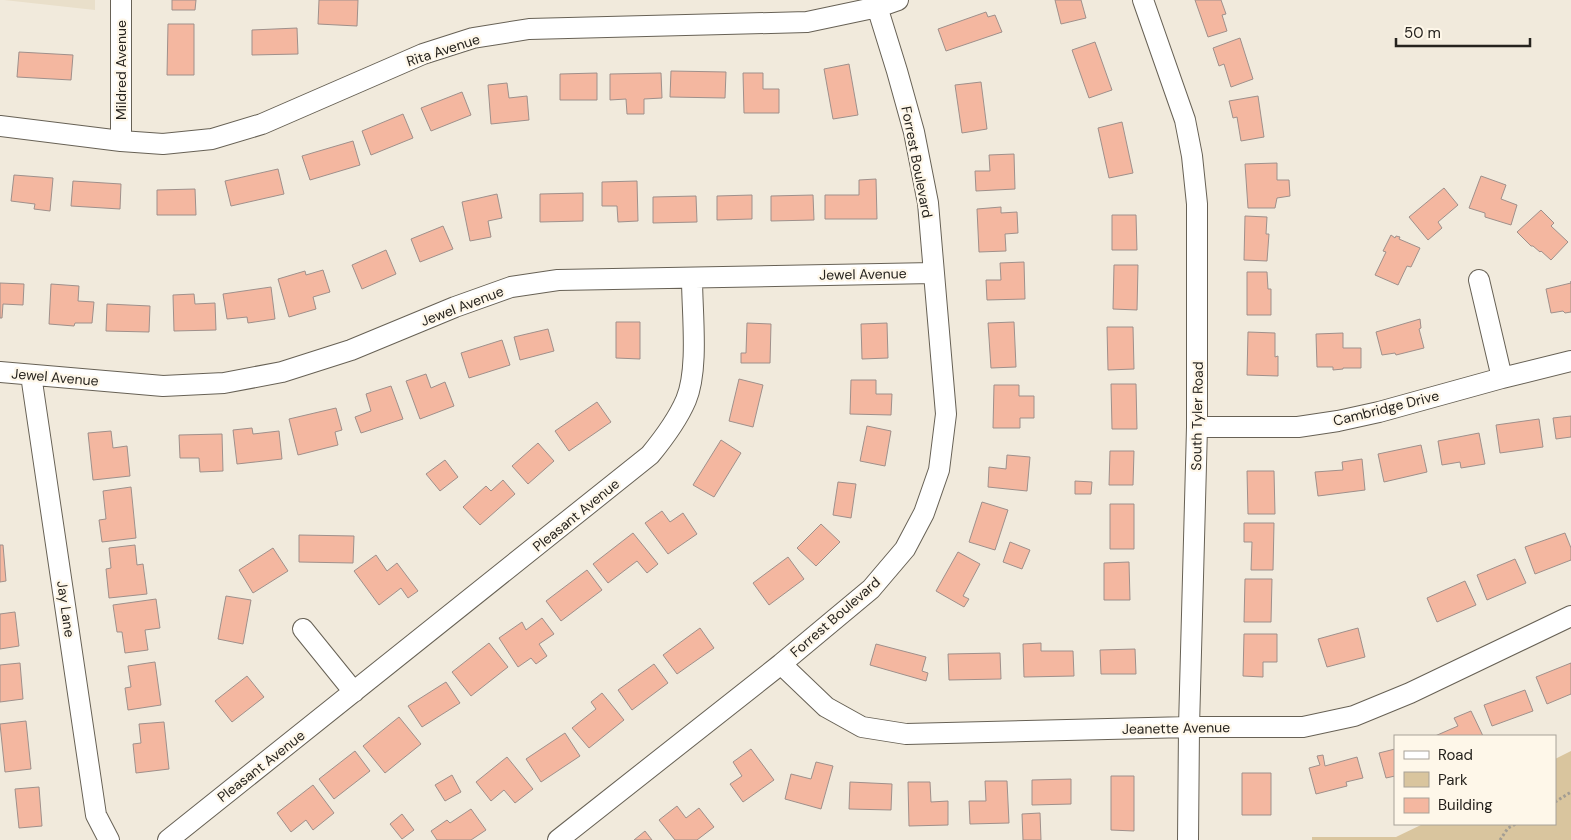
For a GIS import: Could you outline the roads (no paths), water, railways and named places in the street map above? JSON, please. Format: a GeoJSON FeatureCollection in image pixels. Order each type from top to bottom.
{"type":"FeatureCollection","features":[{"type":"Feature","properties":{"kind":"street","name":"Mildred Avenue"},"geometry":{"type":"LineString","coordinates":[[121,0],[121,141]]}},
{"type":"Feature","properties":{"kind":"street","name":"Rita Avenue"},"geometry":{"type":"LineString","coordinates":[[0,126],[121,141],[163,144],[212,139],[254,127],[423,54],[473,38],[529,29],[807,22],[898,0]]}},
{"type":"Feature","properties":{"kind":"street","name":"South Tyler Road"},"geometry":{"type":"LineString","coordinates":[[1143,0],[1185,120],[1192,156],[1197,204],[1197,427],[1188,840]]}},
{"type":"Feature","properties":{"kind":"street","name":"Forrest Boulevard"},"geometry":{"type":"LineString","coordinates":[[558,840],[781,664],[871,589],[904,549],[924,513],[939,470],[946,414],[928,203],[916,141],[876,4]]}},
{"type":"Feature","properties":{"kind":"street","name":"Jewel Avenue"},"geometry":{"type":"LineString","coordinates":[[0,372],[163,386],[224,382],[282,372],[350,350],[455,307],[511,287],[558,280],[934,273]]}},
{"type":"Feature","properties":{"kind":"street","name":"Pleasant Avenue"},"geometry":{"type":"LineString","coordinates":[[168,840],[650,455],[670,430],[686,399],[690,384],[693,368],[692,278]]}},
{"type":"Feature","properties":{"kind":"street"},"geometry":{"type":"LineString","coordinates":[[1479,280],[1502,378]]}},
{"type":"Feature","properties":{"kind":"street","name":"Cambridge Drive"},"geometry":{"type":"LineString","coordinates":[[1197,427],[1298,427],[1338,421],[1379,412],[1571,361]]}},
{"type":"Feature","properties":{"kind":"street","name":"Jay Lane"},"geometry":{"type":"LineString","coordinates":[[31,375],[96,815],[108,840]]}},
{"type":"Feature","properties":{"kind":"street","name":"Jeanette Avenue"},"geometry":{"type":"LineString","coordinates":[[781,664],[826,707],[862,727],[906,734],[1189,727],[1303,727],[1354,716],[1410,693],[1571,616]]}},
{"type":"Feature","properties":{"kind":"street"},"geometry":{"type":"LineString","coordinates":[[303,629],[354,692]]}}]}
